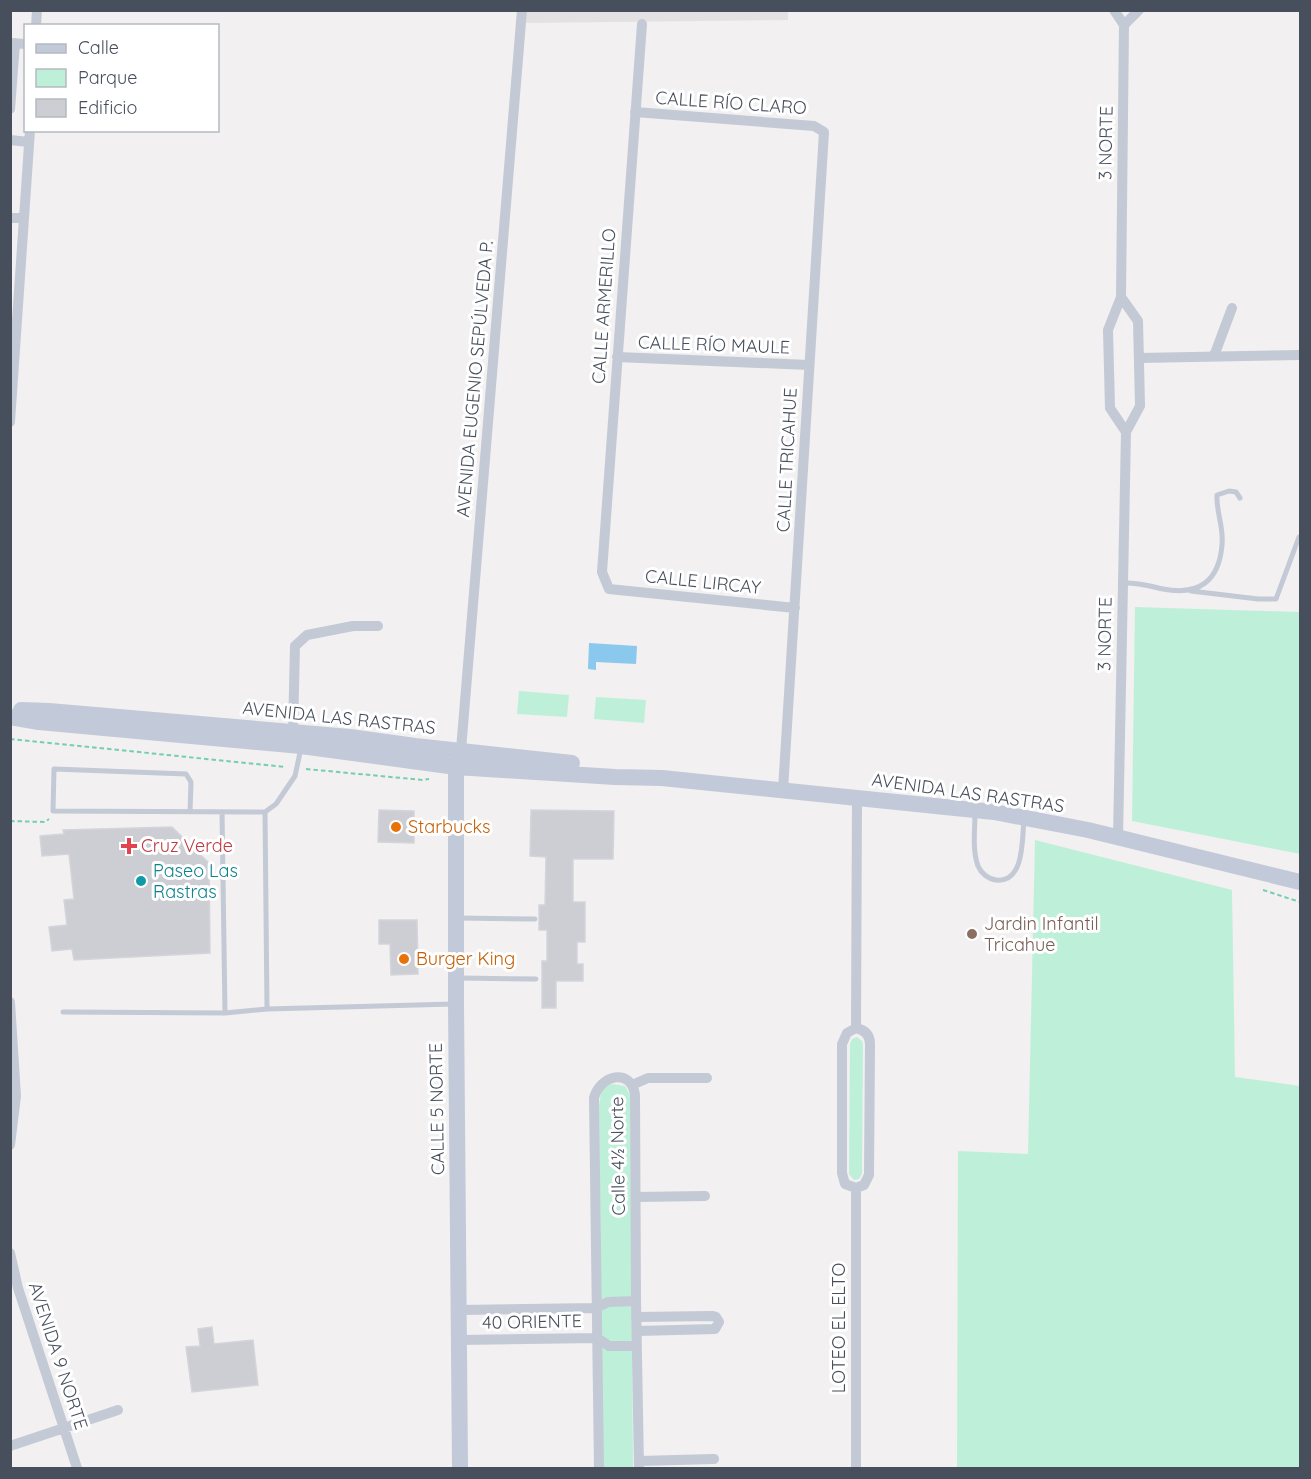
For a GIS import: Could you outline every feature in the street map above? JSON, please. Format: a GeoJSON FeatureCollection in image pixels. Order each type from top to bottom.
{"type":"FeatureCollection","features":[{"type":"Feature","properties":{"kind":"street","name":"AVENIDA EUGENIO SEPÚLVEDA P."},"geometry":{"type":"LineString","coordinates":[[461,750],[522,10]]}},
{"type":"Feature","properties":{"kind":"street"},"geometry":{"type":"LineString","coordinates":[[1114,10],[1124,26],[1139,10]]}},
{"type":"Feature","properties":{"kind":"street","name":"CALLE ARMERILLO"},"geometry":{"type":"LineString","coordinates":[[609,589],[602,572],[642,24]]}},
{"type":"Feature","properties":{"kind":"street","name":"3 NORTE"},"geometry":{"type":"LineString","coordinates":[[1124,26],[1121,297],[1108,330],[1110,408],[1126,432]]}},
{"type":"Feature","properties":{"kind":"street"},"geometry":{"type":"LineString","coordinates":[[10,109],[17,43]]}},
{"type":"Feature","properties":{"kind":"street","name":"CALLE RÍO CLARO"},"geometry":{"type":"LineString","coordinates":[[635,112],[814,126],[824,132]]}},
{"type":"Feature","properties":{"kind":"street","name":"CALLE TRICAHUE"},"geometry":{"type":"LineString","coordinates":[[783,790],[824,132]]}},
{"type":"Feature","properties":{"kind":"street"},"geometry":{"type":"LineString","coordinates":[[10,140],[29,136],[10,422]]}},
{"type":"Feature","properties":{"kind":"street"},"geometry":{"type":"LineString","coordinates":[[10,218],[24,218]]}},
{"type":"Feature","properties":{"kind":"street","name":"3 NORTE"},"geometry":{"type":"LineString","coordinates":[[1118,837],[1126,432],[1140,406],[1138,321],[1121,297]]}},
{"type":"Feature","properties":{"kind":"street"},"geometry":{"type":"LineString","coordinates":[[1214,356],[1233,308]]}},
{"type":"Feature","properties":{"kind":"street"},"geometry":{"type":"LineString","coordinates":[[1139,358],[1300,355]]}},
{"type":"Feature","properties":{"kind":"street","name":"CALLE RÍO MAULE"},"geometry":{"type":"LineString","coordinates":[[617,357],[809,365]]}},
{"type":"Feature","properties":{"kind":"street","name":"CALLE LIRCAY"},"geometry":{"type":"LineString","coordinates":[[609,589],[795,608]]}},
{"type":"Feature","properties":{"kind":"street"},"geometry":{"type":"LineString","coordinates":[[297,739],[295,646],[307,635],[353,626],[378,626]]}},
{"type":"Feature","properties":{"kind":"street","name":"AVENIDA LAS RASTRAS"},"geometry":{"type":"LineString","coordinates":[[10,710],[49,711],[297,739],[456,767],[662,778],[975,810],[1024,817],[1118,837],[1300,882]]}},
{"type":"Feature","properties":{"kind":"street","name":"AVENIDA LAS RASTRAS"},"geometry":{"type":"LineString","coordinates":[[10,717],[39,722],[461,750],[616,769],[662,778]]}},
{"type":"Feature","properties":{"kind":"street","name":"CALLE 5 NORTE"},"geometry":{"type":"LineString","coordinates":[[460,1468],[456,767],[461,750]]}},
{"type":"Feature","properties":{"kind":"street"},"geometry":{"type":"LineString","coordinates":[[856,1188],[848,1186],[842,1177],[842,1044],[847,1033],[856,1028],[857,798]]}},
{"type":"Feature","properties":{"kind":"street"},"geometry":{"type":"LineString","coordinates":[[10,1002],[16,1096],[10,1146]]}},
{"type":"Feature","properties":{"kind":"street","name":"LOTEO EL ELTO"},"geometry":{"type":"LineString","coordinates":[[856,1028],[866,1032],[870,1040],[869,1175],[864,1185],[856,1188],[856,1468]]}},
{"type":"Feature","properties":{"kind":"street","name":"Calle 4½ Norte"},"geometry":{"type":"LineString","coordinates":[[598,1468],[594,1098],[599,1085],[610,1078],[623,1078],[632,1085],[635,1095],[639,1465]]}},
{"type":"Feature","properties":{"kind":"street"},"geometry":{"type":"LineString","coordinates":[[632,1085],[648,1078],[707,1078]]}},
{"type":"Feature","properties":{"kind":"street"},"geometry":{"type":"LineString","coordinates":[[636,1197],[705,1196]]}},
{"type":"Feature","properties":{"kind":"street","name":"AVENIDA 9 NORTE"},"geometry":{"type":"LineString","coordinates":[[10,1253],[14,1287],[77,1468]]}},
{"type":"Feature","properties":{"kind":"street","name":"40 ORIENTE"},"geometry":{"type":"LineString","coordinates":[[459,1310],[596,1308],[608,1302],[636,1300]]}},
{"type":"Feature","properties":{"kind":"street"},"geometry":{"type":"LineString","coordinates":[[636,1317],[713,1316],[719,1322],[715,1329],[637,1330]]}},
{"type":"Feature","properties":{"kind":"street","name":"40 ORIENTE"},"geometry":{"type":"LineString","coordinates":[[460,1340],[597,1338],[609,1346],[637,1346]]}},
{"type":"Feature","properties":{"kind":"street"},"geometry":{"type":"LineString","coordinates":[[10,1446],[118,1410]]}},
{"type":"Feature","properties":{"kind":"street"},"geometry":{"type":"LineString","coordinates":[[639,1465],[714,1460]]}},
{"type":"Feature","properties":{"kind":"lane"},"geometry":{"type":"LineString","coordinates":[[1190,591],[1206,584],[1216,572],[1222,545],[1222,525],[1216,508],[1217,495],[1229,491],[1236,492],[1240,498]]}},
{"type":"Feature","properties":{"kind":"lane"},"geometry":{"type":"LineString","coordinates":[[1123,583],[1135,582],[1166,590],[1276,599],[1299,537]]}},
{"type":"Feature","properties":{"kind":"lane"},"geometry":{"type":"LineString","coordinates":[[190,812],[191,782],[186,774],[54,769],[52,812],[190,812],[222,812],[265,812],[276,804],[296,776],[297,739]]}},
{"type":"Feature","properties":{"kind":"lane"},"geometry":{"type":"LineString","coordinates":[[975,810],[978,867],[985,876],[994,880],[1012,875],[1019,864],[1024,817]]}},
{"type":"Feature","properties":{"kind":"lane"},"geometry":{"type":"LineString","coordinates":[[222,812],[225,1013]]}},
{"type":"Feature","properties":{"kind":"lane"},"geometry":{"type":"LineString","coordinates":[[265,812],[267,1009]]}},
{"type":"Feature","properties":{"kind":"lane"},"geometry":{"type":"LineString","coordinates":[[457,918],[535,919]]}},
{"type":"Feature","properties":{"kind":"lane"},"geometry":{"type":"LineString","coordinates":[[456,977],[536,980]]}},
{"type":"Feature","properties":{"kind":"lane"},"geometry":{"type":"LineString","coordinates":[[63,1012],[225,1013],[267,1009],[456,1004]]}},
{"type":"Feature","properties":{"kind":"path"},"geometry":{"type":"LineString","coordinates":[[10,739],[423,780],[432,778]]}},
{"type":"Feature","properties":{"kind":"path"},"geometry":{"type":"LineString","coordinates":[[10,821],[45,822],[52,812]]}},
{"type":"Feature","properties":{"kind":"shaded area"},"geometry":{"type":"Polygon","coordinates":[[[526,10],[788,11],[788,20],[525,23],[526,10]]]}},
{"type":"Feature","properties":{"kind":"green space"},"geometry":{"type":"Polygon","coordinates":[[[1135,607],[1300,612],[1300,854],[1132,821],[1135,607]]]}},
{"type":"Feature","properties":{"kind":"green space"},"geometry":{"type":"Polygon","coordinates":[[[519,691],[569,695],[567,717],[517,714],[519,691]]]}},
{"type":"Feature","properties":{"kind":"green space"},"geometry":{"type":"Polygon","coordinates":[[[596,697],[646,700],[644,723],[594,719],[596,697]]]}},
{"type":"Feature","properties":{"kind":"green space"},"geometry":{"type":"Polygon","coordinates":[[[1035,840],[1232,890],[1235,1077],[1300,1086],[1300,1468],[957,1468],[958,1151],[1028,1154],[1035,840]]]}},
{"type":"Feature","properties":{"kind":"green space"},"geometry":{"type":"Polygon","coordinates":[[[857,1037],[863,1044],[862,1174],[859,1179],[854,1180],[849,1174],[850,1044],[852,1039],[857,1037]]]}},
{"type":"Feature","properties":{"kind":"green space"},"geometry":{"type":"Polygon","coordinates":[[[612,1084],[625,1086],[630,1095],[633,1468],[603,1468],[599,1106],[601,1092],[605,1086],[612,1084]]]}},
{"type":"Feature","properties":{"kind":"water"},"geometry":{"type":"Polygon","coordinates":[[[589,643],[637,646],[636,664],[596,662],[596,670],[588,669],[589,643]]]}},
{"type":"Feature","properties":{"kind":"building","name":"Starbucks"},"geometry":{"type":"Polygon","coordinates":[[[379,810],[414,811],[414,843],[378,842],[379,810]]]}},
{"type":"Feature","properties":{"kind":"building"},"geometry":{"type":"Polygon","coordinates":[[[531,810],[614,811],[613,859],[573,859],[573,902],[585,902],[585,942],[577,942],[577,964],[583,964],[583,981],[556,981],[556,1008],[542,1008],[542,961],[547,961],[547,930],[539,930],[539,905],[545,905],[546,857],[530,856],[531,810]]]}},
{"type":"Feature","properties":{"kind":"building","name":"Paseo Las Rastras"},"geometry":{"type":"Polygon","coordinates":[[[172,827],[209,863],[210,953],[74,960],[72,949],[52,951],[49,927],[67,925],[64,900],[74,899],[69,854],[42,856],[40,836],[64,834],[63,830],[172,827]]]}},
{"type":"Feature","properties":{"kind":"building","name":"Burger King"},"geometry":{"type":"Polygon","coordinates":[[[379,920],[417,920],[418,974],[391,975],[390,944],[379,944],[379,920]]]}},
{"type":"Feature","properties":{"kind":"building"},"geometry":{"type":"Polygon","coordinates":[[[212,1327],[214,1344],[253,1340],[258,1385],[192,1392],[186,1347],[200,1346],[198,1329],[212,1327]]]}},
{"type":"Feature","properties":{"kind":"place","name":"Starbucks"},"geometry":{"type":"Point","coordinates":[396,827]}},
{"type":"Feature","properties":{"kind":"place","name":"Cruz Verde"},"geometry":{"type":"Point","coordinates":[129,846]}},
{"type":"Feature","properties":{"kind":"place","name":"Paseo Las Rastras"},"geometry":{"type":"Point","coordinates":[141,881]}},
{"type":"Feature","properties":{"kind":"place","name":"Jardin Infantil Tricahue"},"geometry":{"type":"Point","coordinates":[972,934]}},
{"type":"Feature","properties":{"kind":"place","name":"Burger King"},"geometry":{"type":"Point","coordinates":[404,959]}}]}
